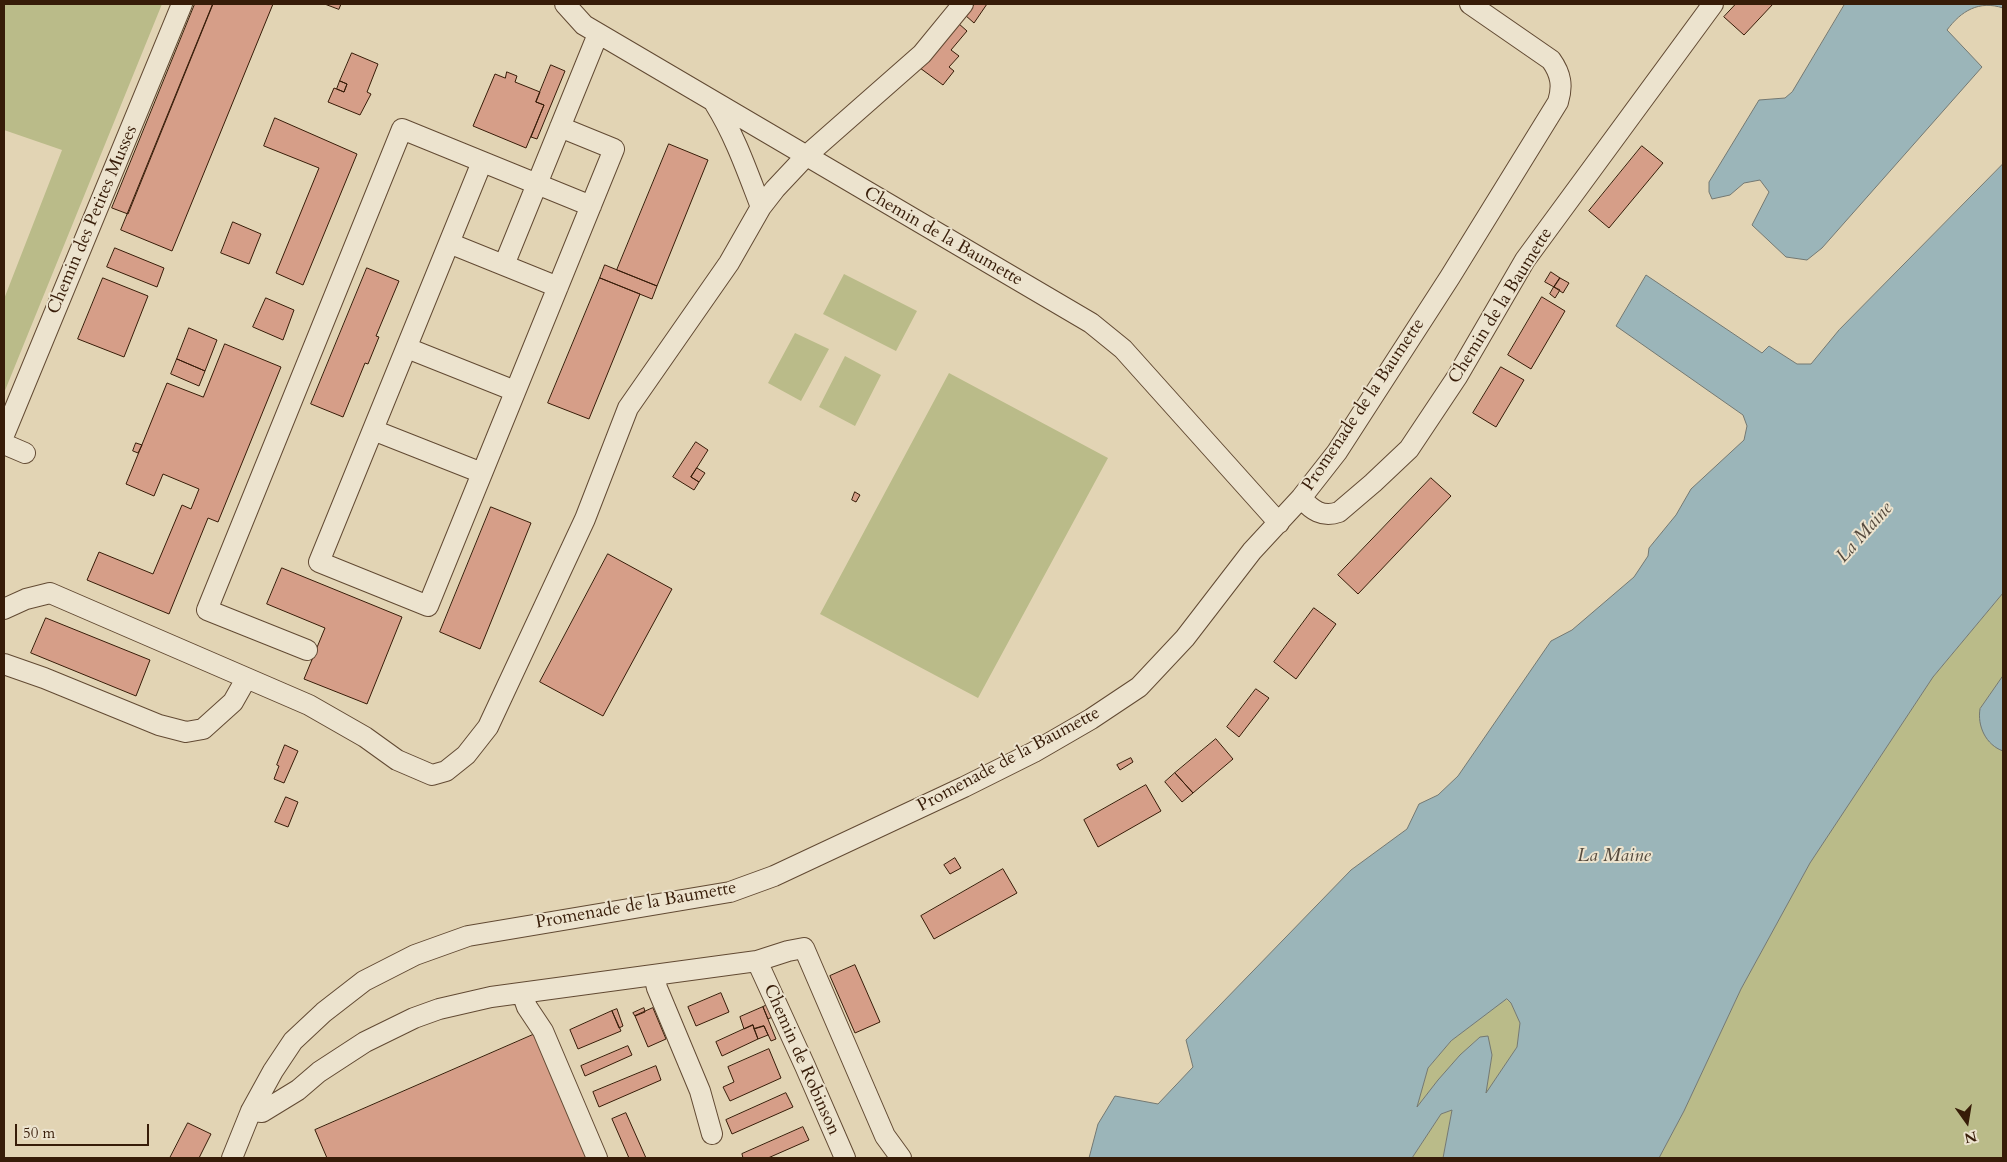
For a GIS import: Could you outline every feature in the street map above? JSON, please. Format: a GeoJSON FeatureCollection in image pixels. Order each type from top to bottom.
{"type":"FeatureCollection","features":[{"type":"Feature","properties":{"kind":"street","name":"Chemin des Petites Musses"},"geometry":{"type":"LineString","coordinates":[[4,435],[148,92],[182,4]]}},
{"type":"Feature","properties":{"kind":"street","name":"Chemin de la Baumette"},"geometry":{"type":"LineString","coordinates":[[565,4],[584,26],[1091,323],[1123,349],[1279,523]]}},
{"type":"Feature","properties":{"kind":"street"},"geometry":{"type":"LineString","coordinates":[[4,610],[26,599],[50,593],[309,706],[365,737],[397,760],[432,775],[446,771],[466,755],[488,727],[581,528],[628,408],[729,263],[761,207],[806,156],[922,54],[963,4]]}},
{"type":"Feature","properties":{"kind":"street","name":"Promenade de la Baumette"},"geometry":{"type":"LineString","coordinates":[[232,1158],[251,1111],[269,1078],[293,1041],[324,1012],[364,981],[415,955],[468,936],[730,892],[774,876],[1034,752],[1091,719],[1139,687],[1185,638],[1252,551],[1301,498],[1336,452],[1450,277],[1558,102],[1561,82],[1556,67],[1551,60],[1470,4]]}},
{"type":"Feature","properties":{"kind":"street","name":"Chemin de la Baumette"},"geometry":{"type":"LineString","coordinates":[[1301,498],[1320,513],[1333,514],[1340,512],[1373,484],[1409,448],[1457,377],[1526,260],[1713,4]]}},
{"type":"Feature","properties":{"kind":"street"},"geometry":{"type":"LineString","coordinates":[[504,265],[598,34]]}},
{"type":"Feature","properties":{"kind":"street"},"geometry":{"type":"LineString","coordinates":[[714,102],[732,134],[747,167],[761,207]]}},
{"type":"Feature","properties":{"kind":"street"},"geometry":{"type":"LineString","coordinates":[[482,162],[319,562],[428,606],[614,149],[560,127]]}},
{"type":"Feature","properties":{"kind":"street"},"geometry":{"type":"LineString","coordinates":[[307,650],[207,610],[402,129],[591,206]]}},
{"type":"Feature","properties":{"kind":"street"},"geometry":{"type":"LineString","coordinates":[[449,243],[558,287]]}},
{"type":"Feature","properties":{"kind":"street"},"geometry":{"type":"LineString","coordinates":[[406,348],[515,391]]}},
{"type":"Feature","properties":{"kind":"street"},"geometry":{"type":"LineString","coordinates":[[373,430],[482,474]]}},
{"type":"Feature","properties":{"kind":"street"},"geometry":{"type":"LineString","coordinates":[[4,444],[25,453]]}},
{"type":"Feature","properties":{"kind":"street"},"geometry":{"type":"LineString","coordinates":[[4,664],[44,678],[159,726],[186,732],[203,729],[209,724],[233,702],[246,678]]}},
{"type":"Feature","properties":{"kind":"street"},"geometry":{"type":"LineString","coordinates":[[251,1111],[262,1112],[298,1090],[319,1072],[349,1051],[381,1033],[414,1018],[465,1002],[757,961],[804,948],[886,1136],[900,1158]]}},
{"type":"Feature","properties":{"kind":"street","name":"Chemin de Robinson"},"geometry":{"type":"LineString","coordinates":[[757,961],[845,1158]]}},
{"type":"Feature","properties":{"kind":"street"},"geometry":{"type":"LineString","coordinates":[[654,975],[657,988],[700,1091],[712,1134]]}},
{"type":"Feature","properties":{"kind":"street"},"geometry":{"type":"LineString","coordinates":[[522,993],[527,1007],[543,1031],[597,1158]]}},
{"type":"Feature","properties":{"kind":"street"},"geometry":{"type":"LineString","coordinates":[[269,1078],[283,1088],[298,1090]]}},
{"type":"Feature","properties":{"kind":"green space"},"geometry":{"type":"Polygon","coordinates":[[[4,4],[162,4],[4,393],[4,299],[62,150],[4,130],[4,4]]]}},
{"type":"Feature","properties":{"kind":"green space"},"geometry":{"type":"Polygon","coordinates":[[[844,274],[917,311],[896,351],[823,314],[844,274]]]}},
{"type":"Feature","properties":{"kind":"green space"},"geometry":{"type":"Polygon","coordinates":[[[795,333],[829,349],[801,401],[768,383],[795,333]]]}},
{"type":"Feature","properties":{"kind":"green space"},"geometry":{"type":"Polygon","coordinates":[[[845,356],[881,375],[855,426],[819,407],[845,356]]]}},
{"type":"Feature","properties":{"kind":"green space"},"geometry":{"type":"Polygon","coordinates":[[[949,373],[1108,458],[978,698],[820,614],[949,373]]]}},
{"type":"Feature","properties":{"kind":"green space"},"geometry":{"type":"Polygon","coordinates":[[[2003,593],[2003,676],[1980,709],[2000,750],[2003,751],[2003,1158],[1659,1158],[1684,1111],[1741,989],[1810,863],[1933,677],[2003,593]]]}},
{"type":"Feature","properties":{"kind":"green space"},"geometry":{"type":"Polygon","coordinates":[[[1506,999],[1511,1003],[1520,1023],[1517,1047],[1485,1095],[1492,1055],[1480,1037],[1446,1071],[1416,1109],[1428,1068],[1451,1041],[1506,999]]]}},
{"type":"Feature","properties":{"kind":"green space"},"geometry":{"type":"Polygon","coordinates":[[[1452,1110],[1443,1158],[1412,1158],[1441,1114],[1452,1110]]]}},
{"type":"Feature","properties":{"kind":"water"},"geometry":{"type":"Polygon","coordinates":[[[1845,4],[2003,4],[2003,8],[1986,5],[1978,6],[1958,17],[1952,23],[1947,30],[1982,67],[1822,248],[1807,260],[1786,257],[1752,225],[1769,192],[1760,180],[1744,183],[1730,195],[1712,199],[1709,192],[1709,182],[1759,100],[1785,98],[1792,92],[1845,4]]]}},
{"type":"Feature","properties":{"kind":"water","name":"La Maine"},"geometry":{"type":"Polygon","coordinates":[[[2003,164],[2003,593],[1933,677],[1810,863],[1741,989],[1684,1111],[1659,1158],[1443,1158],[1452,1110],[1441,1114],[1412,1158],[1089,1158],[1098,1124],[1115,1096],[1158,1104],[1193,1067],[1186,1040],[1351,870],[1407,829],[1419,804],[1438,795],[1458,776],[1551,641],[1572,630],[1634,577],[1648,556],[1649,548],[1676,515],[1691,489],[1744,440],[1747,426],[1743,415],[1616,326],[1646,275],[1762,353],[1769,346],[1797,364],[1811,364],[1839,330],[2003,164]],[[1507,999],[1451,1041],[1428,1068],[1417,1107],[1460,1055],[1480,1037],[1488,1036],[1492,1055],[1486,1093],[1517,1047],[1520,1023],[1511,1003],[1507,999]]]}},
{"type":"Feature","properties":{"kind":"water"},"geometry":{"type":"Polygon","coordinates":[[[2003,676],[2003,751],[1987,740],[1981,728],[1979,715],[1980,709],[2003,676]]]}},
{"type":"Feature","properties":{"kind":"building"},"geometry":{"type":"Polygon","coordinates":[[[195,4],[213,4],[128,214],[112,208],[195,4]]]}},
{"type":"Feature","properties":{"kind":"building"},"geometry":{"type":"Polygon","coordinates":[[[213,4],[273,4],[172,251],[121,230],[213,4]]]}},
{"type":"Feature","properties":{"kind":"building"},"geometry":{"type":"Polygon","coordinates":[[[325,4],[341,4],[339,9],[325,4]]]}},
{"type":"Feature","properties":{"kind":"building"},"geometry":{"type":"Polygon","coordinates":[[[975,4],[987,4],[974,23],[965,15],[975,4]]]}},
{"type":"Feature","properties":{"kind":"building"},"geometry":{"type":"Polygon","coordinates":[[[1736,4],[1773,4],[1744,35],[1724,17],[1736,4]]]}},
{"type":"Feature","properties":{"kind":"building"},"geometry":{"type":"Polygon","coordinates":[[[958,23],[967,31],[951,50],[959,56],[949,67],[954,71],[943,85],[920,68],[958,23]]]}},
{"type":"Feature","properties":{"kind":"building"},"geometry":{"type":"Polygon","coordinates":[[[352,53],[378,64],[367,92],[371,94],[360,115],[328,102],[334,88],[344,92],[347,84],[340,81],[352,53]]]}},
{"type":"Feature","properties":{"kind":"building"},"geometry":{"type":"Polygon","coordinates":[[[551,65],[565,71],[537,139],[531,137],[544,105],[536,102],[551,65]]]}},
{"type":"Feature","properties":{"kind":"building"},"geometry":{"type":"Polygon","coordinates":[[[507,72],[517,76],[515,82],[540,92],[536,102],[544,105],[526,148],[473,126],[495,74],[505,78],[507,72]]]}},
{"type":"Feature","properties":{"kind":"building"},"geometry":{"type":"Polygon","coordinates":[[[340,81],[347,84],[344,92],[337,89],[340,81]]]}},
{"type":"Feature","properties":{"kind":"building"},"geometry":{"type":"Polygon","coordinates":[[[275,118],[357,154],[303,285],[276,273],[319,168],[264,146],[275,118]]]}},
{"type":"Feature","properties":{"kind":"building"},"geometry":{"type":"Polygon","coordinates":[[[669,144],[708,160],[657,286],[617,270],[669,144]]]}},
{"type":"Feature","properties":{"kind":"building"},"geometry":{"type":"Polygon","coordinates":[[[1642,146],[1663,163],[1609,228],[1589,211],[1642,146]]]}},
{"type":"Feature","properties":{"kind":"building"},"geometry":{"type":"Polygon","coordinates":[[[233,222],[261,234],[249,264],[221,253],[233,222]]]}},
{"type":"Feature","properties":{"kind":"building"},"geometry":{"type":"Polygon","coordinates":[[[115,248],[164,268],[157,287],[107,267],[115,248]]]}},
{"type":"Feature","properties":{"kind":"building"},"geometry":{"type":"Polygon","coordinates":[[[605,265],[657,286],[652,299],[600,278],[605,265]]]}},
{"type":"Feature","properties":{"kind":"building"},"geometry":{"type":"Polygon","coordinates":[[[367,268],[399,281],[376,336],[379,337],[368,364],[365,363],[343,417],[311,404],[367,268]]]}},
{"type":"Feature","properties":{"kind":"building"},"geometry":{"type":"Polygon","coordinates":[[[1551,272],[1560,278],[1554,287],[1545,282],[1551,272]]]}},
{"type":"Feature","properties":{"kind":"building"},"geometry":{"type":"Polygon","coordinates":[[[103,278],[148,296],[124,357],[78,339],[103,278]]]}},
{"type":"Feature","properties":{"kind":"building"},"geometry":{"type":"Polygon","coordinates":[[[600,278],[640,294],[589,419],[548,403],[600,278]]]}},
{"type":"Feature","properties":{"kind":"building"},"geometry":{"type":"Polygon","coordinates":[[[1560,278],[1569,283],[1563,293],[1554,287],[1560,278]]]}},
{"type":"Feature","properties":{"kind":"building"},"geometry":{"type":"Polygon","coordinates":[[[1554,287],[1560,290],[1555,298],[1550,294],[1554,287]]]}},
{"type":"Feature","properties":{"kind":"building"},"geometry":{"type":"Polygon","coordinates":[[[1542,297],[1565,311],[1531,369],[1508,355],[1542,297]]]}},
{"type":"Feature","properties":{"kind":"building"},"geometry":{"type":"Polygon","coordinates":[[[266,298],[294,310],[283,340],[253,327],[266,298]]]}},
{"type":"Feature","properties":{"kind":"building"},"geometry":{"type":"Polygon","coordinates":[[[189,328],[217,340],[205,371],[177,359],[189,328]]]}},
{"type":"Feature","properties":{"kind":"building"},"geometry":{"type":"Polygon","coordinates":[[[225,344],[281,367],[218,522],[208,518],[169,614],[87,580],[99,552],[153,574],[182,505],[191,509],[199,489],[163,474],[154,496],[126,484],[167,383],[203,397],[225,344]]]}},
{"type":"Feature","properties":{"kind":"building"},"geometry":{"type":"Polygon","coordinates":[[[177,359],[205,371],[199,386],[171,374],[177,359]]]}},
{"type":"Feature","properties":{"kind":"building"},"geometry":{"type":"Polygon","coordinates":[[[1501,367],[1524,380],[1496,427],[1473,413],[1501,367]]]}},
{"type":"Feature","properties":{"kind":"building"},"geometry":{"type":"Polygon","coordinates":[[[696,442],[708,450],[691,477],[699,482],[694,490],[673,477],[696,442]]]}},
{"type":"Feature","properties":{"kind":"building"},"geometry":{"type":"Polygon","coordinates":[[[136,443],[142,445],[138,453],[133,451],[136,443]]]}},
{"type":"Feature","properties":{"kind":"building"},"geometry":{"type":"Polygon","coordinates":[[[697,468],[705,473],[699,482],[691,477],[697,468]]]}},
{"type":"Feature","properties":{"kind":"building"},"geometry":{"type":"Polygon","coordinates":[[[1431,478],[1451,496],[1358,594],[1338,575],[1431,478]]]}},
{"type":"Feature","properties":{"kind":"building"},"geometry":{"type":"Polygon","coordinates":[[[855,492],[860,495],[856,502],[852,500],[855,492]]]}},
{"type":"Feature","properties":{"kind":"building"},"geometry":{"type":"Polygon","coordinates":[[[491,507],[531,523],[480,649],[440,632],[491,507]]]}},
{"type":"Feature","properties":{"kind":"building"},"geometry":{"type":"Polygon","coordinates":[[[608,554],[672,589],[603,716],[540,682],[608,554]]]}},
{"type":"Feature","properties":{"kind":"building"},"geometry":{"type":"Polygon","coordinates":[[[282,568],[402,617],[367,704],[304,679],[325,628],[267,604],[282,568]]]}},
{"type":"Feature","properties":{"kind":"building"},"geometry":{"type":"Polygon","coordinates":[[[1314,608],[1336,624],[1296,679],[1274,662],[1314,608]]]}},
{"type":"Feature","properties":{"kind":"building"},"geometry":{"type":"Polygon","coordinates":[[[46,618],[150,660],[136,696],[31,653],[46,618]]]}},
{"type":"Feature","properties":{"kind":"building"},"geometry":{"type":"Polygon","coordinates":[[[1256,689],[1269,698],[1239,737],[1227,727],[1256,689]]]}},
{"type":"Feature","properties":{"kind":"building"},"geometry":{"type":"Polygon","coordinates":[[[1216,739],[1233,759],[1193,793],[1175,773],[1216,739]]]}},
{"type":"Feature","properties":{"kind":"building"},"geometry":{"type":"Polygon","coordinates":[[[285,745],[298,751],[284,783],[274,779],[285,745]]]}},
{"type":"Feature","properties":{"kind":"building"},"geometry":{"type":"Polygon","coordinates":[[[1131,758],[1133,762],[1120,770],[1117,765],[1131,758]]]}},
{"type":"Feature","properties":{"kind":"building"},"geometry":{"type":"Polygon","coordinates":[[[1175,773],[1193,793],[1182,802],[1165,782],[1175,773]]]}},
{"type":"Feature","properties":{"kind":"building"},"geometry":{"type":"Polygon","coordinates":[[[1146,785],[1161,811],[1098,847],[1084,820],[1146,785]]]}},
{"type":"Feature","properties":{"kind":"building"},"geometry":{"type":"Polygon","coordinates":[[[286,797],[298,802],[288,827],[275,822],[286,797]]]}},
{"type":"Feature","properties":{"kind":"building"},"geometry":{"type":"Polygon","coordinates":[[[955,858],[961,868],[950,874],[944,865],[955,858]]]}},
{"type":"Feature","properties":{"kind":"building"},"geometry":{"type":"Polygon","coordinates":[[[1003,869],[1017,893],[934,939],[921,916],[1003,869]]]}},
{"type":"Feature","properties":{"kind":"building"},"geometry":{"type":"Polygon","coordinates":[[[855,965],[880,1022],[855,1033],[830,976],[855,965]]]}},
{"type":"Feature","properties":{"kind":"building"},"geometry":{"type":"Polygon","coordinates":[[[721,993],[729,1012],[696,1026],[688,1007],[721,993]]]}},
{"type":"Feature","properties":{"kind":"building"},"geometry":{"type":"Polygon","coordinates":[[[767,1005],[772,1017],[768,1019],[763,1007],[767,1005]]]}},
{"type":"Feature","properties":{"kind":"building"},"geometry":{"type":"Polygon","coordinates":[[[763,1007],[776,1039],[771,1041],[764,1026],[754,1029],[753,1025],[744,1029],[740,1017],[763,1007]]]}},
{"type":"Feature","properties":{"kind":"building"},"geometry":{"type":"Polygon","coordinates":[[[644,1008],[645,1012],[635,1016],[633,1013],[644,1008]]]}},
{"type":"Feature","properties":{"kind":"building"},"geometry":{"type":"Polygon","coordinates":[[[653,1008],[666,1039],[648,1047],[635,1016],[653,1008]]]}},
{"type":"Feature","properties":{"kind":"building"},"geometry":{"type":"Polygon","coordinates":[[[617,1009],[623,1026],[619,1028],[612,1011],[617,1009]]]}},
{"type":"Feature","properties":{"kind":"building"},"geometry":{"type":"Polygon","coordinates":[[[612,1011],[621,1031],[578,1049],[570,1030],[612,1011]]]}},
{"type":"Feature","properties":{"kind":"building"},"geometry":{"type":"Polygon","coordinates":[[[753,1025],[758,1039],[722,1056],[716,1042],[753,1025]]]}},
{"type":"Feature","properties":{"kind":"building"},"geometry":{"type":"Polygon","coordinates":[[[764,1026],[768,1035],[758,1039],[754,1029],[764,1026]]]}},
{"type":"Feature","properties":{"kind":"building"},"geometry":{"type":"Polygon","coordinates":[[[535,1034],[589,1158],[327,1158],[315,1130],[535,1034]]]}},
{"type":"Feature","properties":{"kind":"building"},"geometry":{"type":"Polygon","coordinates":[[[628,1046],[632,1055],[585,1076],[581,1066],[628,1046]]]}},
{"type":"Feature","properties":{"kind":"building"},"geometry":{"type":"Polygon","coordinates":[[[769,1049],[781,1078],[730,1101],[723,1087],[734,1082],[728,1067],[769,1049]]]}},
{"type":"Feature","properties":{"kind":"building"},"geometry":{"type":"Polygon","coordinates":[[[656,1066],[661,1080],[599,1107],[593,1092],[656,1066]]]}},
{"type":"Feature","properties":{"kind":"building"},"geometry":{"type":"Polygon","coordinates":[[[786,1093],[793,1107],[732,1134],[726,1120],[786,1093]]]}},
{"type":"Feature","properties":{"kind":"building"},"geometry":{"type":"Polygon","coordinates":[[[626,1113],[646,1158],[629,1158],[612,1119],[626,1113]]]}},
{"type":"Feature","properties":{"kind":"building"},"geometry":{"type":"Polygon","coordinates":[[[188,1123],[211,1134],[199,1158],[170,1158],[188,1123]]]}},
{"type":"Feature","properties":{"kind":"building"},"geometry":{"type":"Polygon","coordinates":[[[803,1127],[809,1140],[768,1158],[743,1158],[742,1154],[803,1127]]]}}]}
